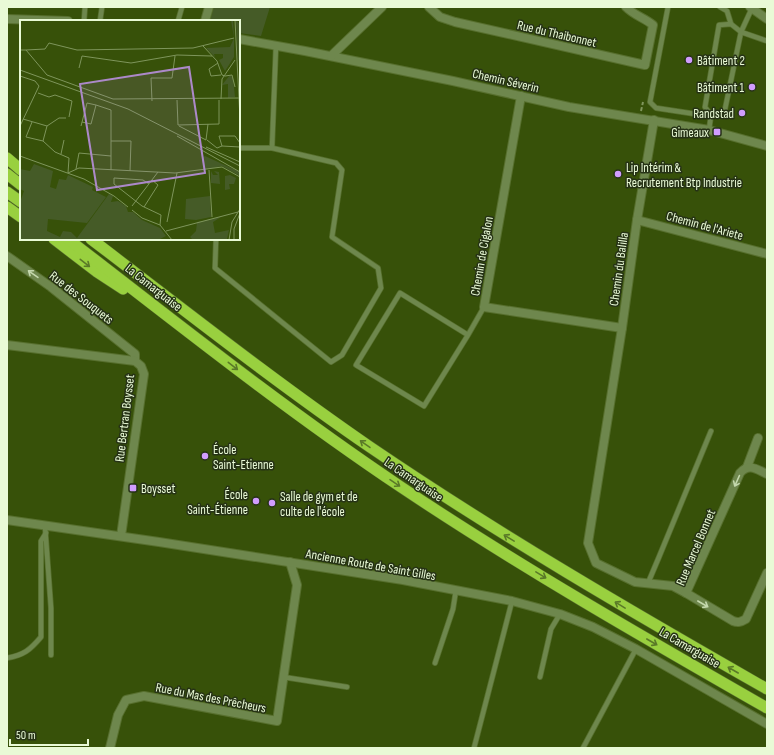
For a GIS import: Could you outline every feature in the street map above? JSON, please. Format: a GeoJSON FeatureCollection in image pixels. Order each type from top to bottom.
{"type":"FeatureCollection","features":[{"type":"Feature","properties":{"kind":"highway"},"geometry":{"type":"LineString","coordinates":[[7,158],[20,169]]}},
{"type":"Feature","properties":{"kind":"highway"},"geometry":{"type":"LineString","coordinates":[[7,174],[20,184]]}},
{"type":"Feature","properties":{"kind":"highway"},"geometry":{"type":"LineString","coordinates":[[7,192],[20,201]]}},
{"type":"Feature","properties":{"kind":"highway"},"geometry":{"type":"LineString","coordinates":[[7,207],[20,216]]}},
{"type":"Feature","properties":{"kind":"highway"},"geometry":{"type":"LineString","coordinates":[[55,240],[97,272],[202,342]]}},
{"type":"Feature","properties":{"kind":"highway","name":"La Camarguaise"},"geometry":{"type":"LineString","coordinates":[[69,240],[202,342],[324,433],[399,486],[466,530],[622,625],[767,708]]}},
{"type":"Feature","properties":{"kind":"highway","name":"La Camarguaise"},"geometry":{"type":"LineString","coordinates":[[92,240],[311,405],[379,453],[477,518],[629,610],[767,689]]}},
{"type":"Feature","properties":{"kind":"highway"},"geometry":{"type":"LineString","coordinates":[[104,240],[161,292]]}},
{"type":"Feature","properties":{"kind":"street"},"geometry":{"type":"LineString","coordinates":[[205,20],[209,7]]}},
{"type":"Feature","properties":{"kind":"street","name":"Rue du Thaibonnet"},"geometry":{"type":"LineString","coordinates":[[428,7],[440,17],[455,22],[645,65],[653,25],[646,19],[636,16],[626,7]]}},
{"type":"Feature","properties":{"kind":"street"},"geometry":{"type":"LineString","coordinates":[[331,56],[380,8]]}},
{"type":"Feature","properties":{"kind":"street"},"geometry":{"type":"LineString","coordinates":[[751,8],[767,19]]}},
{"type":"Feature","properties":{"kind":"street"},"geometry":{"type":"LineString","coordinates":[[7,19],[27,20]]}},
{"type":"Feature","properties":{"kind":"street","name":"Chemin Séverin"},"geometry":{"type":"LineString","coordinates":[[240,39],[331,56],[569,107],[709,130],[767,146]]}},
{"type":"Feature","properties":{"kind":"street","name":"Chemin de Cigalon"},"geometry":{"type":"LineString","coordinates":[[521,96],[484,307],[622,328]]}},
{"type":"Feature","properties":{"kind":"street","name":"Chemin du Balilla"},"geometry":{"type":"LineString","coordinates":[[654,120],[637,220],[608,421],[588,543],[596,563],[635,582],[648,582],[673,586],[686,593]]}},
{"type":"Feature","properties":{"kind":"street","name":"Chemin de l'Ariete"},"geometry":{"type":"LineString","coordinates":[[637,220],[767,254]]}},
{"type":"Feature","properties":{"kind":"street","name":"Rue des Souquets"},"geometry":{"type":"LineString","coordinates":[[7,256],[51,286],[135,354],[135,361]]}},
{"type":"Feature","properties":{"kind":"street","name":"Rue Bertran Boysset"},"geometry":{"type":"LineString","coordinates":[[7,345],[135,361],[141,366],[144,374],[121,536]]}},
{"type":"Feature","properties":{"kind":"street","name":"Rue Marcel Bonnet"},"geometry":{"type":"LineString","coordinates":[[758,438],[747,467],[740,473],[686,593],[732,621],[738,623],[743,622],[746,619],[767,573]]}},
{"type":"Feature","properties":{"kind":"street"},"geometry":{"type":"LineString","coordinates":[[747,467],[767,474]]}},
{"type":"Feature","properties":{"kind":"street","name":"Ancienne Route de Saint Gilles"},"geometry":{"type":"LineString","coordinates":[[7,520],[45,529],[121,536],[290,562],[512,601],[560,614],[593,627],[636,649],[767,724]]}},
{"type":"Feature","properties":{"kind":"street","name":"Rue du Mas des Prêcheurs"},"geometry":{"type":"LineString","coordinates":[[110,748],[118,715],[126,700],[144,696],[277,721],[297,585],[290,562]]}},
{"type":"Feature","properties":{"kind":"lane"},"geometry":{"type":"LineString","coordinates":[[84,20],[85,7]]}},
{"type":"Feature","properties":{"kind":"lane"},"geometry":{"type":"LineString","coordinates":[[100,20],[102,7]]}},
{"type":"Feature","properties":{"kind":"lane"},"geometry":{"type":"LineString","coordinates":[[178,20],[182,7]]}},
{"type":"Feature","properties":{"kind":"lane"},"geometry":{"type":"LineString","coordinates":[[668,7],[650,102],[656,108],[702,115],[707,110]]}},
{"type":"Feature","properties":{"kind":"lane"},"geometry":{"type":"LineString","coordinates":[[720,7],[726,11],[731,24],[741,32],[767,41]]}},
{"type":"Feature","properties":{"kind":"lane"},"geometry":{"type":"LineString","coordinates":[[711,115],[724,114],[741,32],[751,8]]}},
{"type":"Feature","properties":{"kind":"lane"},"geometry":{"type":"LineString","coordinates":[[709,130],[711,115],[705,107],[719,25],[731,24]]}},
{"type":"Feature","properties":{"kind":"lane"},"geometry":{"type":"LineString","coordinates":[[272,148],[276,45]]}},
{"type":"Feature","properties":{"kind":"lane"},"geometry":{"type":"LineString","coordinates":[[216,240],[215,268],[332,362],[342,355],[381,288],[378,268],[332,237],[342,170],[336,163],[272,148],[240,148]]}},
{"type":"Feature","properties":{"kind":"lane"},"geometry":{"type":"LineString","coordinates":[[468,335],[400,293],[356,365],[424,406],[468,335],[484,307]]}},
{"type":"Feature","properties":{"kind":"lane"},"geometry":{"type":"LineString","coordinates":[[648,582],[710,431]]}},
{"type":"Feature","properties":{"kind":"lane"},"geometry":{"type":"LineString","coordinates":[[45,529],[51,608],[52,655]]}},
{"type":"Feature","properties":{"kind":"lane"},"geometry":{"type":"LineString","coordinates":[[7,658],[18,656],[31,649],[41,637],[41,542],[45,529]]}},
{"type":"Feature","properties":{"kind":"lane"},"geometry":{"type":"LineString","coordinates":[[435,663],[453,609],[456,590]]}},
{"type":"Feature","properties":{"kind":"lane"},"geometry":{"type":"LineString","coordinates":[[474,748],[512,601]]}},
{"type":"Feature","properties":{"kind":"lane"},"geometry":{"type":"LineString","coordinates":[[540,677],[551,630],[560,614]]}},
{"type":"Feature","properties":{"kind":"lane"},"geometry":{"type":"LineString","coordinates":[[583,748],[636,649]]}},
{"type":"Feature","properties":{"kind":"lane"},"geometry":{"type":"LineString","coordinates":[[283,677],[347,687]]}},
{"type":"Feature","properties":{"kind":"green space"},"geometry":{"type":"Polygon","coordinates":[[[214,7],[270,7],[261,36],[240,33],[240,20],[210,20],[214,7]]]}},
{"type":"Feature","properties":{"kind":"place","name":"Bâtiment 2"},"geometry":{"type":"Point","coordinates":[689,60]}},
{"type":"Feature","properties":{"kind":"place","name":"Bâtiment 1"},"geometry":{"type":"Point","coordinates":[752,87]}},
{"type":"Feature","properties":{"kind":"place","name":"Randstad"},"geometry":{"type":"Point","coordinates":[742,113]}},
{"type":"Feature","properties":{"kind":"place","name":"Gimeaux"},"geometry":{"type":"Point","coordinates":[717,132]}},
{"type":"Feature","properties":{"kind":"place","name":"Lip Intérim & Recrutement Btp Industrie"},"geometry":{"type":"Point","coordinates":[618,174]}},
{"type":"Feature","properties":{"kind":"place","name":"École Saint-Etienne"},"geometry":{"type":"Point","coordinates":[205,456]}},
{"type":"Feature","properties":{"kind":"place","name":"Boysset"},"geometry":{"type":"Point","coordinates":[133,488]}},
{"type":"Feature","properties":{"kind":"place","name":"École Saint-Étienne"},"geometry":{"type":"Point","coordinates":[256,501]}},
{"type":"Feature","properties":{"kind":"place","name":"Salle de gym et de culte de l'école"},"geometry":{"type":"Point","coordinates":[272,503]}}]}
